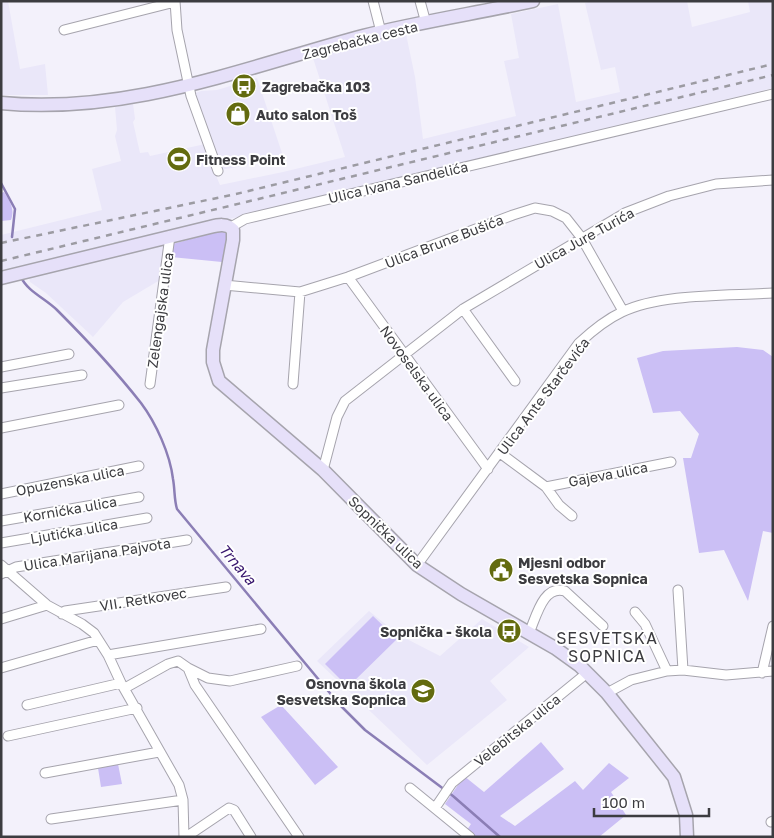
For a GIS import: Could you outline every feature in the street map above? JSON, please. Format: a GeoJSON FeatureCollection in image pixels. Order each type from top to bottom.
{"type":"FeatureCollection","features":[{"type":"Feature","properties":{"kind":"street"},"geometry":{"type":"LineString","coordinates":[[373,1],[381,32]]}},
{"type":"Feature","properties":{"kind":"street"},"geometry":{"type":"LineString","coordinates":[[420,1],[426,23]]}},
{"type":"Feature","properties":{"kind":"street","name":"Zagrebačka cesta"},"geometry":{"type":"LineString","coordinates":[[1,103],[37,105],[126,99],[189,86],[381,32],[533,1]]}},
{"type":"Feature","properties":{"kind":"street"},"geometry":{"type":"LineString","coordinates":[[64,30],[175,2],[177,30],[195,112],[218,171]]}},
{"type":"Feature","properties":{"kind":"street","name":"Ulica Ivana Sandelića"},"geometry":{"type":"LineString","coordinates":[[1,278],[170,236],[220,225],[231,227],[245,219],[773,94]]}},
{"type":"Feature","properties":{"kind":"street","name":"Ulica Jure Turića"},"geometry":{"type":"LineString","coordinates":[[323,470],[337,417],[345,401],[463,309],[581,237],[625,213],[669,196],[716,184],[773,180]]}},
{"type":"Feature","properties":{"kind":"street","name":"Ulica Brune Bušića"},"geometry":{"type":"LineString","coordinates":[[224,285],[300,292],[348,277],[512,214],[535,208],[566,218],[581,237],[623,311]]}},
{"type":"Feature","properties":{"kind":"street","name":"Sopnička ulica"},"geometry":{"type":"LineString","coordinates":[[231,227],[234,240],[213,350],[213,362],[219,381],[226,389],[323,470],[417,565],[460,594],[562,652],[587,673],[607,693],[674,778],[686,815],[687,837]]}},
{"type":"Feature","properties":{"kind":"street","name":"Zelengajska ulica"},"geometry":{"type":"LineString","coordinates":[[150,384],[170,236]]}},
{"type":"Feature","properties":{"kind":"street","name":"Novoselska ulica"},"geometry":{"type":"LineString","coordinates":[[348,277],[403,355],[488,469]]}},
{"type":"Feature","properties":{"kind":"street"},"geometry":{"type":"LineString","coordinates":[[293,384],[300,292]]}},
{"type":"Feature","properties":{"kind":"street","name":"Ulica Ante Starčevića"},"geometry":{"type":"LineString","coordinates":[[417,565],[579,343],[598,326],[623,311],[664,300],[773,293]]}},
{"type":"Feature","properties":{"kind":"street"},"geometry":{"type":"LineString","coordinates":[[463,309],[515,381]]}},
{"type":"Feature","properties":{"kind":"street"},"geometry":{"type":"LineString","coordinates":[[1,367],[69,354]]}},
{"type":"Feature","properties":{"kind":"street"},"geometry":{"type":"LineString","coordinates":[[1,388],[82,374]]}},
{"type":"Feature","properties":{"kind":"street"},"geometry":{"type":"LineString","coordinates":[[1,428],[119,405]]}},
{"type":"Feature","properties":{"kind":"street","name":"Gajeva ulica"},"geometry":{"type":"LineString","coordinates":[[500,453],[546,487],[559,504],[572,516]]}},
{"type":"Feature","properties":{"kind":"street","name":"Gajeva ulica"},"geometry":{"type":"LineString","coordinates":[[546,487],[671,462]]}},
{"type":"Feature","properties":{"kind":"street","name":"Opuzenska ulica"},"geometry":{"type":"LineString","coordinates":[[1,494],[139,466]]}},
{"type":"Feature","properties":{"kind":"street","name":"Kornićka ulica"},"geometry":{"type":"LineString","coordinates":[[1,521],[139,497]]}},
{"type":"Feature","properties":{"kind":"street","name":"Ljutićka ulica"},"geometry":{"type":"LineString","coordinates":[[1,543],[147,518]]}},
{"type":"Feature","properties":{"kind":"street","name":"Ulica Marijana Pajvota"},"geometry":{"type":"LineString","coordinates":[[4,570],[187,540]]}},
{"type":"Feature","properties":{"kind":"street","name":"VII. Retkovec"},"geometry":{"type":"LineString","coordinates":[[4,570],[46,605],[89,628],[98,640],[179,785],[183,800],[185,837]]}},
{"type":"Feature","properties":{"kind":"street","name":"VII. Retkovec"},"geometry":{"type":"LineString","coordinates":[[62,614],[65,611],[226,587]]}},
{"type":"Feature","properties":{"kind":"street"},"geometry":{"type":"LineString","coordinates":[[529,633],[544,599],[550,591],[557,589],[565,591],[603,626]]}},
{"type":"Feature","properties":{"kind":"street"},"geometry":{"type":"LineString","coordinates":[[678,590],[683,670]]}},
{"type":"Feature","properties":{"kind":"street"},"geometry":{"type":"LineString","coordinates":[[1,619],[46,605]]}},
{"type":"Feature","properties":{"kind":"street"},"geometry":{"type":"LineString","coordinates":[[635,612],[645,624],[667,671]]}},
{"type":"Feature","properties":{"kind":"street"},"geometry":{"type":"LineString","coordinates":[[762,673],[773,626]]}},
{"type":"Feature","properties":{"kind":"street"},"geometry":{"type":"LineString","coordinates":[[108,655],[261,629]]}},
{"type":"Feature","properties":{"kind":"street"},"geometry":{"type":"LineString","coordinates":[[1,668],[98,640]]}},
{"type":"Feature","properties":{"kind":"street"},"geometry":{"type":"LineString","coordinates":[[27,705],[123,685],[178,661],[208,678],[230,682],[297,666]]}},
{"type":"Feature","properties":{"kind":"street"},"geometry":{"type":"LineString","coordinates":[[188,668],[195,685],[299,837]]}},
{"type":"Feature","properties":{"kind":"street"},"geometry":{"type":"LineString","coordinates":[[607,693],[631,680],[667,671],[683,670],[726,675],[773,671]]}},
{"type":"Feature","properties":{"kind":"street","name":"Velebitska ulica"},"geometry":{"type":"LineString","coordinates":[[435,808],[449,788],[587,673]]}},
{"type":"Feature","properties":{"kind":"street"},"geometry":{"type":"LineString","coordinates":[[8,736],[137,708]]}},
{"type":"Feature","properties":{"kind":"street"},"geometry":{"type":"LineString","coordinates":[[45,774],[159,752]]}},
{"type":"Feature","properties":{"kind":"street"},"geometry":{"type":"LineString","coordinates":[[410,788],[470,837]]}},
{"type":"Feature","properties":{"kind":"street"},"geometry":{"type":"LineString","coordinates":[[51,819],[183,800]]}},
{"type":"Feature","properties":{"kind":"street","name":"VII. Retkovec"},"geometry":{"type":"LineString","coordinates":[[185,837],[229,808],[234,810],[251,837]]}},
{"type":"Feature","properties":{"kind":"shaded area"},"geometry":{"type":"Polygon","coordinates":[[[1,1],[8,1],[20,69],[45,64],[48,95],[1,95],[1,1]]]}},
{"type":"Feature","properties":{"kind":"shaded area"},"geometry":{"type":"Polygon","coordinates":[[[592,1],[687,1],[692,27],[750,12],[748,1],[773,3],[773,88],[1,274],[1,235],[102,210],[92,169],[121,161],[115,136],[117,130],[115,107],[133,104],[135,119],[133,122],[140,153],[148,152],[150,156],[210,143],[193,94],[201,91],[217,90],[257,78],[284,159],[214,171],[220,185],[283,172],[345,157],[313,58],[361,44],[406,34],[415,77],[423,139],[516,116],[504,61],[519,58],[511,14],[558,4],[576,102],[620,92],[615,67],[601,70],[585,3],[592,1]]]}},
{"type":"Feature","properties":{"kind":"shaded area"},"geometry":{"type":"Polygon","coordinates":[[[4,192],[11,205],[12,216],[11,220],[1,221],[1,193],[4,192]]]}},
{"type":"Feature","properties":{"kind":"shaded area"},"geometry":{"type":"Polygon","coordinates":[[[215,232],[225,232],[227,235],[222,262],[171,257],[173,244],[215,232]]]}},
{"type":"Feature","properties":{"kind":"shaded area"},"geometry":{"type":"Polygon","coordinates":[[[166,245],[160,280],[123,302],[93,337],[46,293],[30,282],[29,277],[166,245]]]}},
{"type":"Feature","properties":{"kind":"shaded area"},"geometry":{"type":"Polygon","coordinates":[[[737,347],[763,350],[773,357],[773,533],[763,531],[748,601],[724,550],[699,553],[683,458],[691,458],[699,434],[680,411],[653,413],[637,358],[663,351],[737,347]]]}},
{"type":"Feature","properties":{"kind":"shaded area","name":"Osnovna škola Sesvetska Sopnica"},"geometry":{"type":"Polygon","coordinates":[[[369,611],[399,635],[440,656],[482,619],[529,647],[490,681],[507,700],[427,765],[317,661],[369,611]]]}},
{"type":"Feature","properties":{"kind":"shaded area"},"geometry":{"type":"Polygon","coordinates":[[[373,616],[397,639],[348,687],[325,664],[373,616]]]}},
{"type":"Feature","properties":{"kind":"shaded area"},"geometry":{"type":"Polygon","coordinates":[[[281,705],[338,767],[315,785],[261,717],[281,705]]]}},
{"type":"Feature","properties":{"kind":"shaded area"},"geometry":{"type":"Polygon","coordinates":[[[541,742],[564,769],[500,816],[515,826],[575,781],[583,790],[609,763],[629,778],[611,792],[626,815],[599,837],[475,837],[467,830],[471,824],[445,804],[464,776],[484,792],[541,742]]]}},
{"type":"Feature","properties":{"kind":"shaded area"},"geometry":{"type":"Polygon","coordinates":[[[118,764],[122,784],[101,787],[98,768],[118,764]]]}},
{"type":"Feature","properties":{"kind":"waterway","name":"Trnava"},"geometry":{"type":"LineString","coordinates":[[1,183],[15,209],[12,237]]}},
{"type":"Feature","properties":{"kind":"waterway","name":"Trnava"},"geometry":{"type":"LineString","coordinates":[[21,277],[28,287],[53,306],[79,332],[147,411],[166,449],[174,483],[177,509],[339,704],[365,730],[453,796],[500,837]]}},
{"type":"Feature","properties":{"kind":"railway"},"geometry":{"type":"LineString","coordinates":[[1,243],[236,194],[773,64]]}},
{"type":"Feature","properties":{"kind":"railway"},"geometry":{"type":"LineString","coordinates":[[1,261],[773,75]]}},
{"type":"Feature","properties":{"kind":"place","name":"Zagrebačka 103"},"geometry":{"type":"Point","coordinates":[244,86]}},
{"type":"Feature","properties":{"kind":"place","name":"Auto salon Toš"},"geometry":{"type":"Point","coordinates":[238,114]}},
{"type":"Feature","properties":{"kind":"place","name":"Fitness Point"},"geometry":{"type":"Point","coordinates":[179,159]}},
{"type":"Feature","properties":{"kind":"place","name":"Mjesni odbor Sesvetska Sopnica"},"geometry":{"type":"Point","coordinates":[501,570]}},
{"type":"Feature","properties":{"kind":"place","name":"Sopnička - škola"},"geometry":{"type":"Point","coordinates":[509,631]}},
{"type":"Feature","properties":{"kind":"place","name":"Osnovna škola Sesvetska Sopnica"},"geometry":{"type":"Point","coordinates":[423,691]}},
{"type":"Feature","properties":{"kind":"district","name":"SESVETSKA SOPNICA"},"geometry":{"type":"Point","coordinates":[607,647]}}]}
